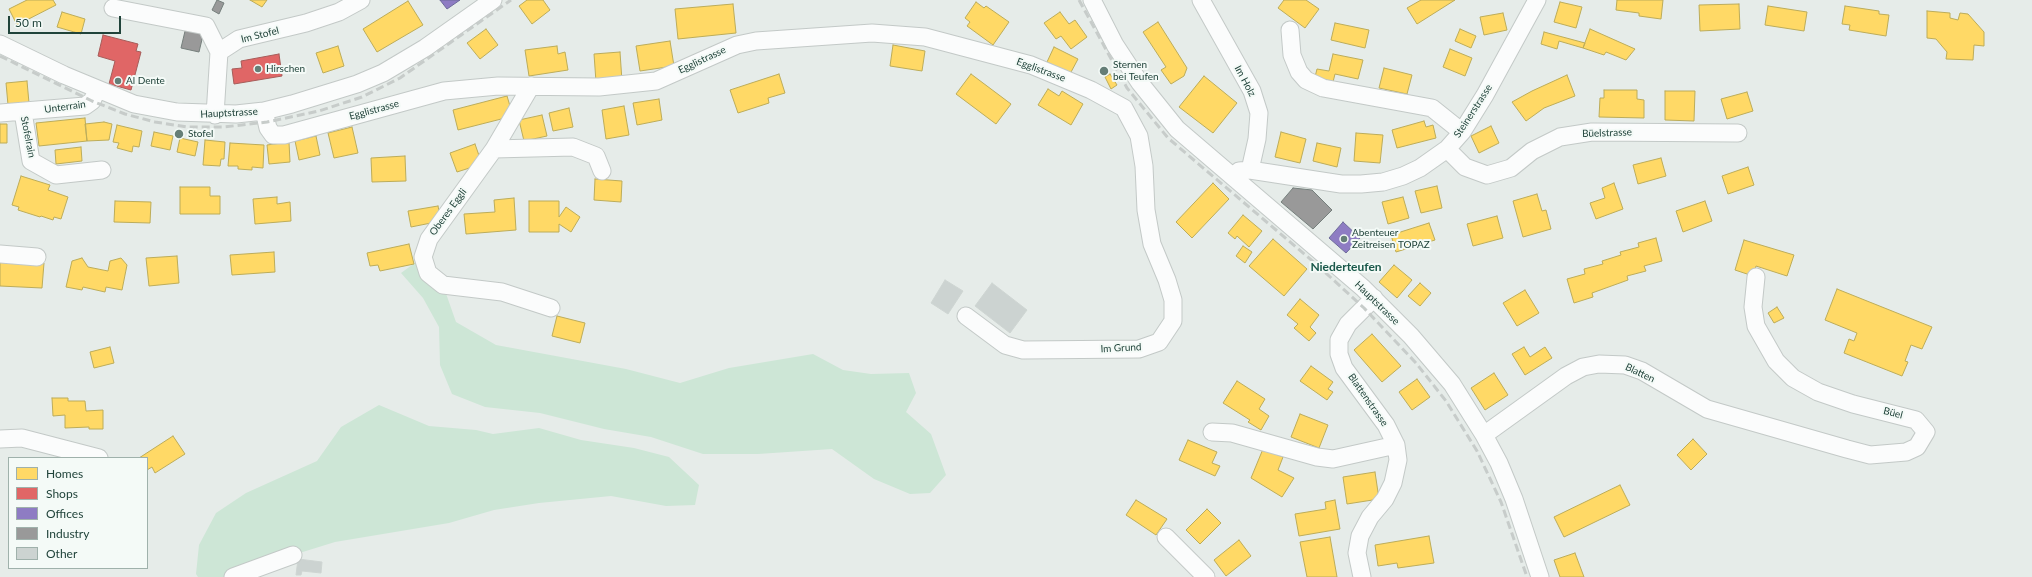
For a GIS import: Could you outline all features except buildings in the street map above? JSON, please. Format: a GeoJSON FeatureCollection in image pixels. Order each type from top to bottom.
{"type":"FeatureCollection","features":[{"type":"Feature","properties":{"kind":"street","name":"Im Stofel"},"geometry":{"type":"LineString","coordinates":[[220,52],[239,39],[306,23],[339,12],[361,0]]}},
{"type":"Feature","properties":{"kind":"street","name":"Hauptstrasse"},"geometry":{"type":"LineString","coordinates":[[0,44],[39,64],[97,90],[155,109],[215,115],[264,111],[320,96],[382,73],[425,48],[493,0]]}},
{"type":"Feature","properties":{"kind":"street","name":"Hauptstrasse"},"geometry":{"type":"LineString","coordinates":[[1092,0],[1116,45],[1147,93],[1177,128],[1374,298],[1411,336],[1452,384],[1484,434],[1514,498],[1540,577]]}},
{"type":"Feature","properties":{"kind":"street","name":"Im Holz"},"geometry":{"type":"LineString","coordinates":[[1201,0],[1252,91],[1259,113],[1257,139],[1250,170]]}},
{"type":"Feature","properties":{"kind":"street","name":"Steinerstrasse"},"geometry":{"type":"LineString","coordinates":[[1250,170],[1341,184],[1383,182],[1403,176],[1420,168],[1447,149],[1462,132],[1485,95],[1537,0]]}},
{"type":"Feature","properties":{"kind":"street"},"geometry":{"type":"LineString","coordinates":[[113,8],[206,26],[220,52],[215,115]]}},
{"type":"Feature","properties":{"kind":"street"},"geometry":{"type":"LineString","coordinates":[[1290,30],[1292,55],[1299,72],[1306,80],[1323,88],[1432,108],[1462,132]]}},
{"type":"Feature","properties":{"kind":"street","name":"Egglistrasse"},"geometry":{"type":"LineString","coordinates":[[264,111],[268,128],[273,135],[284,135],[444,91],[498,86],[599,87],[656,82],[737,45],[756,41],[872,33],[924,37],[1031,65],[1091,90],[1124,108]]}},
{"type":"Feature","properties":{"kind":"street","name":"Oberes Eggli"},"geometry":{"type":"LineString","coordinates":[[531,86],[494,149],[429,239],[423,257],[428,273],[443,285],[502,292],[551,308]]}},
{"type":"Feature","properties":{"kind":"street","name":"Unterrain"},"geometry":{"type":"LineString","coordinates":[[0,113],[85,106],[92,101],[97,90]]}},
{"type":"Feature","properties":{"kind":"street"},"geometry":{"type":"LineString","coordinates":[[1124,108],[1147,93]]}},
{"type":"Feature","properties":{"kind":"street","name":"Im Grund"},"geometry":{"type":"LineString","coordinates":[[966,316],[1005,345],[1023,350],[1139,349],[1159,342],[1173,322],[1173,300],[1168,280],[1151,237],[1146,210],[1144,166],[1139,136],[1124,108]]}},
{"type":"Feature","properties":{"kind":"street","name":"Stofelrain"},"geometry":{"type":"LineString","coordinates":[[23,112],[31,161],[56,175],[102,170]]}},
{"type":"Feature","properties":{"kind":"street","name":"Büelstrasse"},"geometry":{"type":"LineString","coordinates":[[1447,149],[1465,167],[1487,174],[1511,168],[1532,151],[1560,137],[1592,132],[1738,133]]}},
{"type":"Feature","properties":{"kind":"street"},"geometry":{"type":"LineString","coordinates":[[494,149],[573,148],[596,156],[602,171]]}},
{"type":"Feature","properties":{"kind":"street"},"geometry":{"type":"LineString","coordinates":[[1233,177],[1239,171],[1250,170]]}},
{"type":"Feature","properties":{"kind":"street"},"geometry":{"type":"LineString","coordinates":[[0,254],[37,257]]}},
{"type":"Feature","properties":{"kind":"street","name":"Büel"},"geometry":{"type":"LineString","coordinates":[[1756,277],[1753,307],[1756,326],[1776,361],[1793,378],[1818,392],[1854,404],[1916,420],[1926,432],[1917,447],[1906,452],[1870,455],[1761,424]]}},
{"type":"Feature","properties":{"kind":"street","name":"Blattenstrasse"},"geometry":{"type":"LineString","coordinates":[[1362,577],[1357,553],[1360,536],[1370,517],[1385,499],[1393,483],[1398,460],[1396,445],[1386,425],[1344,368],[1339,354],[1339,340],[1348,324],[1374,298]]}},
{"type":"Feature","properties":{"kind":"street","name":"Blatten"},"geometry":{"type":"LineString","coordinates":[[1484,434],[1566,376],[1583,367],[1599,364],[1625,365],[1642,371],[1706,409],[1761,424]]}},
{"type":"Feature","properties":{"kind":"street"},"geometry":{"type":"LineString","coordinates":[[1212,432],[1232,433],[1317,457],[1333,459],[1396,445]]}},
{"type":"Feature","properties":{"kind":"street"},"geometry":{"type":"LineString","coordinates":[[0,439],[22,438],[96,457]]}},
{"type":"Feature","properties":{"kind":"street"},"geometry":{"type":"LineString","coordinates":[[1166,537],[1206,577]]}},
{"type":"Feature","properties":{"kind":"street"},"geometry":{"type":"LineString","coordinates":[[233,577],[293,555]]}},
{"type":"Feature","properties":{"kind":"green space"},"geometry":{"type":"Polygon","coordinates":[[[423,257],[443,285],[456,322],[496,345],[626,369],[680,383],[729,368],[813,354],[843,370],[871,374],[909,373],[916,393],[906,412],[931,434],[946,475],[930,493],[910,494],[874,479],[832,449],[758,454],[703,454],[651,437],[604,429],[540,413],[485,407],[452,394],[440,365],[439,327],[423,298],[401,273],[423,257]]]}},
{"type":"Feature","properties":{"kind":"green space"},"geometry":{"type":"Polygon","coordinates":[[[379,405],[429,426],[476,430],[493,434],[539,428],[581,440],[634,448],[669,457],[699,485],[695,505],[666,506],[611,496],[539,503],[494,510],[449,523],[335,542],[293,555],[233,577],[198,577],[196,574],[199,545],[216,513],[246,493],[317,461],[341,427],[379,405]]]}},
{"type":"Feature","properties":{"kind":"railway"},"geometry":{"type":"LineString","coordinates":[[0,56],[92,101],[125,114],[155,122],[187,127],[224,127],[267,122],[319,111],[362,97],[400,78],[511,0]]}},
{"type":"Feature","properties":{"kind":"railway"},"geometry":{"type":"LineString","coordinates":[[1079,0],[1127,88],[1168,138],[1316,264],[1364,308],[1416,363],[1446,401],[1477,451],[1501,502],[1527,577]]}},
{"type":"Feature","properties":{"kind":"place","name":"Hirschen"},"geometry":{"type":"Point","coordinates":[258,69]}},
{"type":"Feature","properties":{"kind":"place","name":"Sternen bei Teufen"},"geometry":{"type":"Point","coordinates":[1104,71]}},
{"type":"Feature","properties":{"kind":"place","name":"Al Dente"},"geometry":{"type":"Point","coordinates":[118,81]}},
{"type":"Feature","properties":{"kind":"place","name":"Stofel"},"geometry":{"type":"Point","coordinates":[179,134]}},
{"type":"Feature","properties":{"kind":"place","name":"Abenteuer Zeitreisen TOPAZ"},"geometry":{"type":"Point","coordinates":[1344,239]}},
{"type":"Feature","properties":{"kind":"district","name":"Niederteufen"},"geometry":{"type":"Point","coordinates":[1346,267]}}]}
